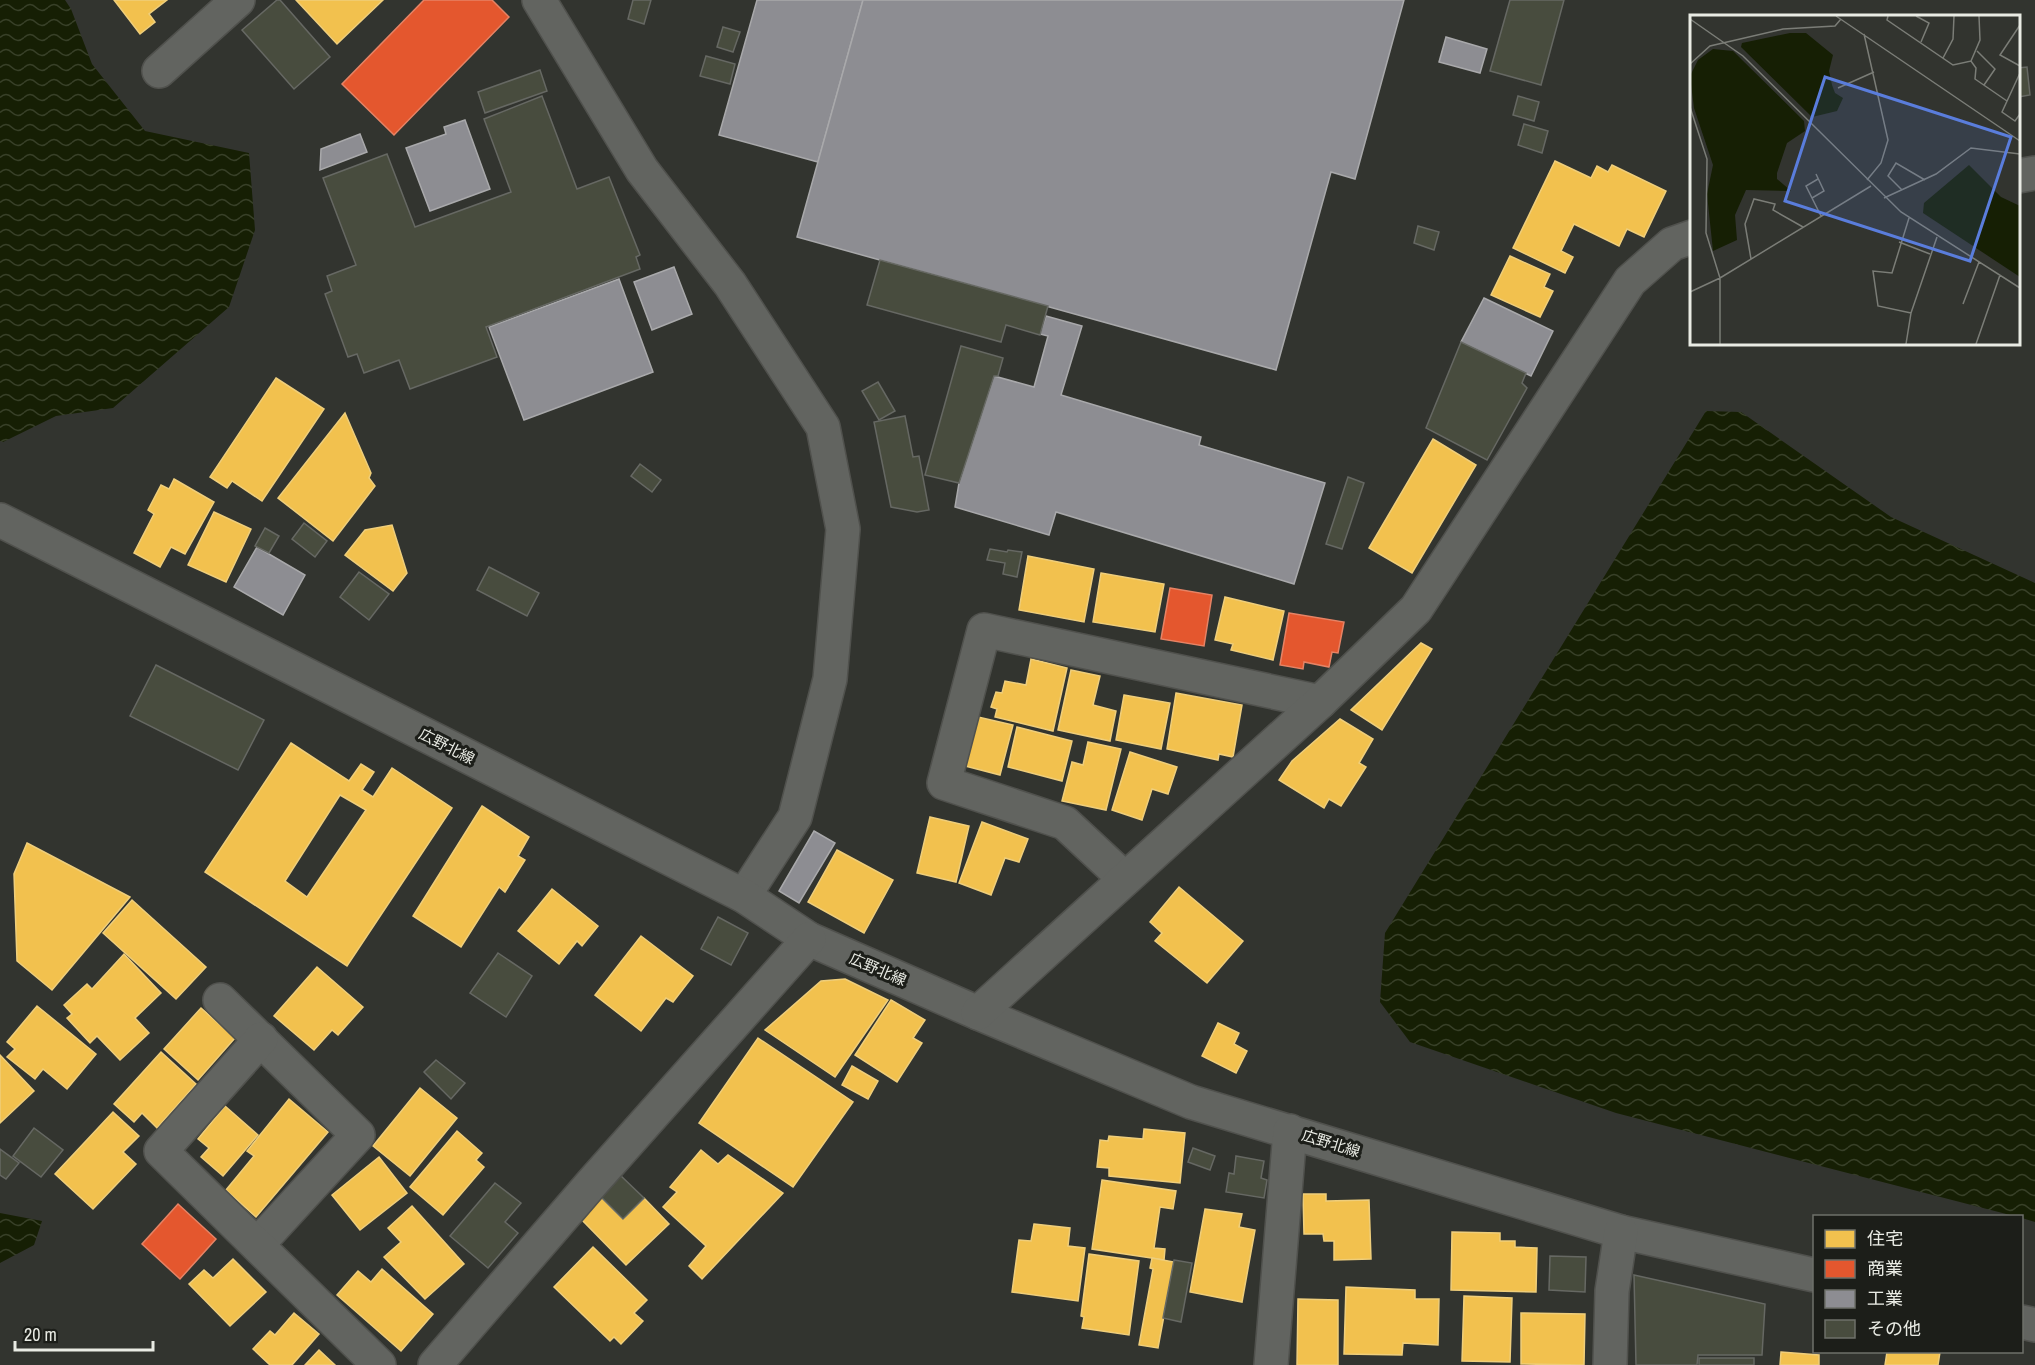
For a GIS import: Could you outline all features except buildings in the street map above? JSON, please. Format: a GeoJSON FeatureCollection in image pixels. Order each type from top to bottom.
{"type":"FeatureCollection","features":[{"type":"Feature","properties":{"kind":"street"},"geometry":{"type":"LineString","coordinates":[[159,71],[238,0]]}},
{"type":"Feature","properties":{"kind":"street"},"geometry":{"type":"LineString","coordinates":[[539,0],[642,170],[730,284],[823,427],[843,528],[830,679],[795,817],[744,896]]}},
{"type":"Feature","properties":{"kind":"street"},"geometry":{"type":"LineString","coordinates":[[2020,176],[2035,173]]}},
{"type":"Feature","properties":{"kind":"street"},"geometry":{"type":"LineString","coordinates":[[978,1013],[1320,702],[1416,609],[1630,282],[1672,244],[1690,238]]}},
{"type":"Feature","properties":{"kind":"street","name":"広野北線"},"geometry":{"type":"LineString","coordinates":[[0,520],[744,896],[809,939],[1191,1102],[1621,1232],[1813,1275]]}},
{"type":"Feature","properties":{"kind":"street"},"geometry":{"type":"LineString","coordinates":[[1125,879],[1065,823],[944,783],[984,630],[1320,702]]}},
{"type":"Feature","properties":{"kind":"street"},"geometry":{"type":"LineString","coordinates":[[435,1365],[592,1183],[809,939]]}},
{"type":"Feature","properties":{"kind":"street"},"geometry":{"type":"LineString","coordinates":[[220,1000],[358,1135],[257,1245]]}},
{"type":"Feature","properties":{"kind":"street"},"geometry":{"type":"LineString","coordinates":[[261,1039],[161,1151],[379,1365]]}},
{"type":"Feature","properties":{"kind":"street"},"geometry":{"type":"LineString","coordinates":[[1270,1365],[1290,1131]]}},
{"type":"Feature","properties":{"kind":"street"},"geometry":{"type":"LineString","coordinates":[[1610,1365],[1612,1291],[1621,1232]]}},
{"type":"Feature","properties":{"kind":"water"},"geometry":{"type":"Polygon","coordinates":[[[0,0],[65,0],[71,9],[92,64],[145,131],[249,153],[255,230],[229,307],[113,408],[56,416],[3,442],[0,441],[0,0]]]}},
{"type":"Feature","properties":{"kind":"water"},"geometry":{"type":"Polygon","coordinates":[[[1706,411],[1741,412],[1891,517],[2035,583],[2035,1222],[2023,1218],[2023,1215],[2010,1215],[1616,1113],[1410,1042],[1380,1002],[1385,933],[1706,411]]]}},
{"type":"Feature","properties":{"kind":"water"},"geometry":{"type":"Polygon","coordinates":[[[0,1213],[42,1221],[34,1245],[0,1263],[0,1213]]]}}]}
